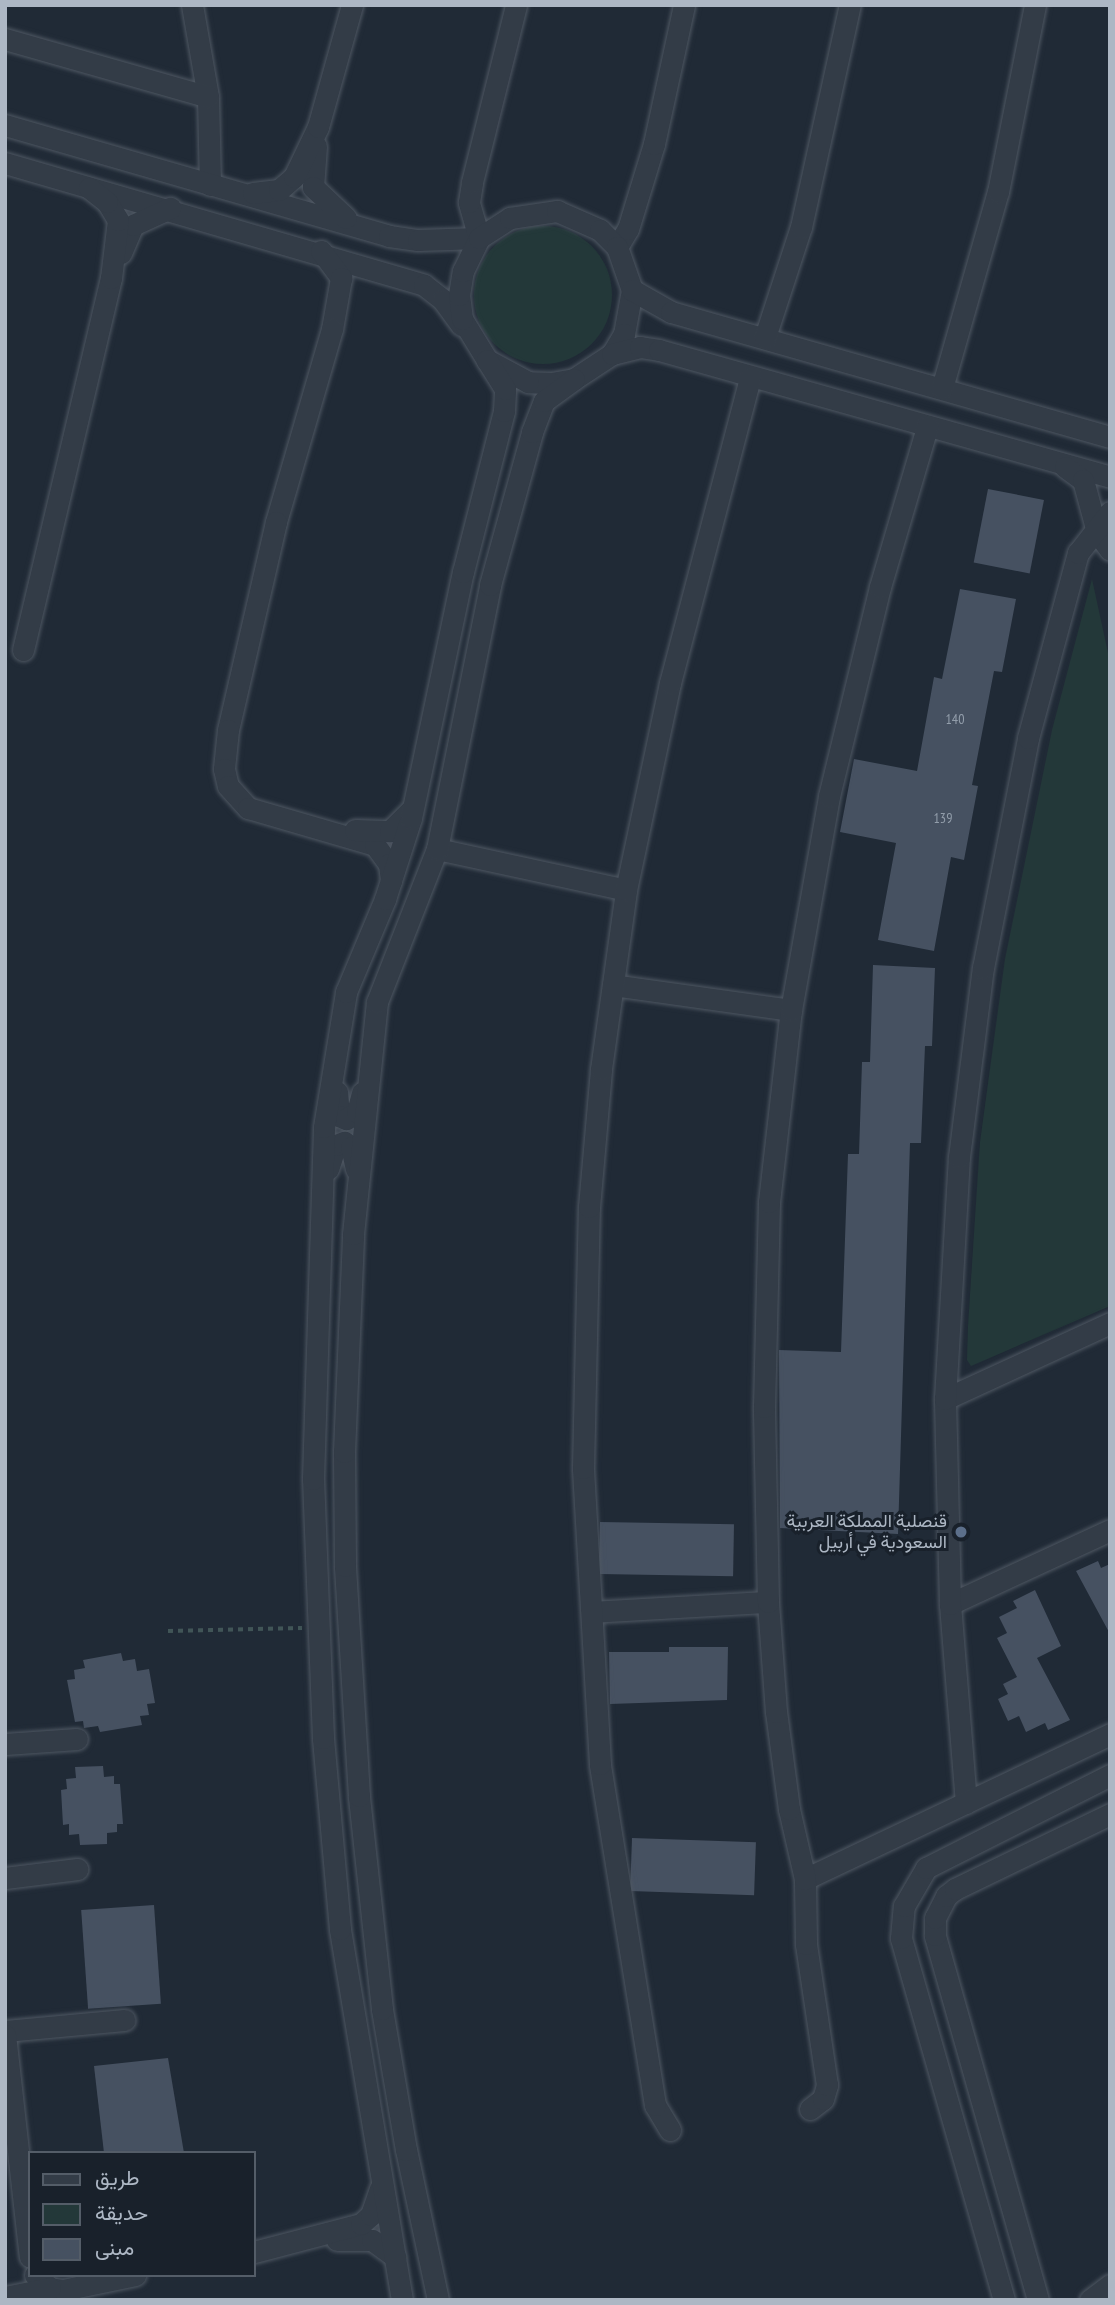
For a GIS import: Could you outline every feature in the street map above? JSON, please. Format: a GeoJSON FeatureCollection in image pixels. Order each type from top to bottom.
{"type":"FeatureCollection","features":[{"type":"Feature","properties":{"kind":"street"},"geometry":{"type":"LineString","coordinates":[[192,5],[208,97],[211,185]]}},
{"type":"Feature","properties":{"kind":"street"},"geometry":{"type":"LineString","coordinates":[[352,5],[318,127],[313,187],[326,204],[360,227]]}},
{"type":"Feature","properties":{"kind":"street"},"geometry":{"type":"LineString","coordinates":[[471,341],[459,295],[463,271],[479,238],[469,202],[516,5]]}},
{"type":"Feature","properties":{"kind":"street"},"geometry":{"type":"LineString","coordinates":[[617,247],[628,229],[654,144],[684,5]]}},
{"type":"Feature","properties":{"kind":"street"},"geometry":{"type":"LineString","coordinates":[[765,337],[801,227],[850,5]]}},
{"type":"Feature","properties":{"kind":"street"},"geometry":{"type":"LineString","coordinates":[[942,388],[998,192],[1035,5]]}},
{"type":"Feature","properties":{"kind":"street"},"geometry":{"type":"LineString","coordinates":[[5,39],[208,97]]}},
{"type":"Feature","properties":{"kind":"street"},"geometry":{"type":"LineString","coordinates":[[5,125],[360,227],[418,240],[479,238],[510,218],[557,211],[590,223],[617,247],[632,290],[624,334],[612,354]]}},
{"type":"Feature","properties":{"kind":"street"},"geometry":{"type":"LineString","coordinates":[[244,194],[288,185],[318,127]]}},
{"type":"Feature","properties":{"kind":"street"},"geometry":{"type":"LineString","coordinates":[[5,163],[321,251],[433,290],[487,360],[505,389],[504,411],[463,572],[413,807],[391,881],[346,992],[324,1128],[314,1433],[317,1628],[340,1929],[380,2187],[396,2257],[402,2300]]}},
{"type":"Feature","properties":{"kind":"street"},"geometry":{"type":"LineString","coordinates":[[23,649],[111,278],[118,220],[107,202],[84,184]]}},
{"type":"Feature","properties":{"kind":"street"},"geometry":{"type":"LineString","coordinates":[[111,278],[133,225],[170,208]]}},
{"type":"Feature","properties":{"kind":"street"},"geometry":{"type":"LineString","coordinates":[[321,251],[341,278],[332,329],[276,522],[223,752],[228,786],[248,808],[315,825],[375,845],[389,864],[391,881]]}},
{"type":"Feature","properties":{"kind":"street"},"geometry":{"type":"LineString","coordinates":[[332,329],[355,281],[378,270]]}},
{"type":"Feature","properties":{"kind":"street"},"geometry":{"type":"LineString","coordinates":[[632,290],[671,312],[1110,437]]}},
{"type":"Feature","properties":{"kind":"street"},"geometry":{"type":"LineString","coordinates":[[439,2300],[412,2185],[383,2009],[350,1678],[344,1452],[358,1192],[377,1002],[385,973],[437,849],[490,585],[531,432],[544,401],[612,354],[640,348],[659,350],[1110,477]]}},
{"type":"Feature","properties":{"kind":"street"},"geometry":{"type":"LineString","coordinates":[[487,360],[528,382],[574,379]]}},
{"type":"Feature","properties":{"kind":"street"},"geometry":{"type":"LineString","coordinates":[[670,2130],[657,2114],[631,1975],[600,1764],[583,1468],[583,1338],[589,1207],[626,890],[670,683],[750,377]]}},
{"type":"Feature","properties":{"kind":"street"},"geometry":{"type":"LineString","coordinates":[[810,2109],[823,2099],[827,2085],[806,1944],[805,1879],[789,1810],[768,1602],[765,1285],[771,1189],[791,1010],[829,796],[854,686],[927,427]]}},
{"type":"Feature","properties":{"kind":"street"},"geometry":{"type":"LineString","coordinates":[[1059,463],[1083,480],[1097,532],[1110,550]]}},
{"type":"Feature","properties":{"kind":"street"},"geometry":{"type":"LineString","coordinates":[[966,1803],[950,1604],[946,1399],[960,1157],[983,968],[1028,738],[1078,553],[1110,512]]}},
{"type":"Feature","properties":{"kind":"street"},"geometry":{"type":"LineString","coordinates":[[315,825],[383,833],[400,824],[413,807]]}},
{"type":"Feature","properties":{"kind":"street"},"geometry":{"type":"LineString","coordinates":[[437,849],[626,890]]}},
{"type":"Feature","properties":{"kind":"street"},"geometry":{"type":"LineString","coordinates":[[613,985],[791,1010]]}},
{"type":"Feature","properties":{"kind":"street"},"geometry":{"type":"LineString","coordinates":[[336,1048],[337,1111],[346,1119],[357,1112],[373,1049]]}},
{"type":"Feature","properties":{"kind":"street"},"geometry":{"type":"LineString","coordinates":[[324,1185],[333,1151],[344,1142],[351,1147],[358,1192]]}},
{"type":"Feature","properties":{"kind":"street"},"geometry":{"type":"LineString","coordinates":[[946,1399],[1110,1323]]}},
{"type":"Feature","properties":{"kind":"street"},"geometry":{"type":"LineString","coordinates":[[950,1604],[1110,1530]]}},
{"type":"Feature","properties":{"kind":"street"},"geometry":{"type":"LineString","coordinates":[[592,1612],[768,1602]]}},
{"type":"Feature","properties":{"kind":"street"},"geometry":{"type":"LineString","coordinates":[[805,1879],[1110,1734]]}},
{"type":"Feature","properties":{"kind":"street"},"geometry":{"type":"LineString","coordinates":[[5,1744],[77,1739]]}},
{"type":"Feature","properties":{"kind":"street"},"geometry":{"type":"LineString","coordinates":[[1004,2300],[901,1938],[904,1906],[926,1868],[1110,1775]]}},
{"type":"Feature","properties":{"kind":"street"},"geometry":{"type":"LineString","coordinates":[[1038,2300],[935,1935],[935,1918],[946,1896],[955,1889],[1110,1814]]}},
{"type":"Feature","properties":{"kind":"street"},"geometry":{"type":"LineString","coordinates":[[5,1878],[77,1869]]}},
{"type":"Feature","properties":{"kind":"street"},"geometry":{"type":"LineString","coordinates":[[28,2224],[26,2191],[10,2118],[5,2033],[124,2020]]}},
{"type":"Feature","properties":{"kind":"street"},"geometry":{"type":"LineString","coordinates":[[256,2252],[297,2243],[361,2224],[371,2215],[380,2187]]}},
{"type":"Feature","properties":{"kind":"street"},"geometry":{"type":"LineString","coordinates":[[297,2243],[365,2238],[396,2257]]}},
{"type":"Feature","properties":{"kind":"street"},"geometry":{"type":"LineString","coordinates":[[14,2297],[43,2281],[63,2290],[125,2277]]}},
{"type":"Feature","properties":{"kind":"street"},"geometry":{"type":"LineString","coordinates":[[1090,2300],[1110,2285]]}},
{"type":"Feature","properties":{"kind":"path"},"geometry":{"type":"LineString","coordinates":[[168,1631],[317,1628]]}},
{"type":"Feature","properties":{"kind":"green space"},"geometry":{"type":"Polygon","coordinates":[[[543,226],[569,231],[592,246],[607,269],[612,295],[607,321],[592,344],[569,359],[543,364],[517,359],[494,344],[479,321],[474,295],[479,269],[494,246],[517,231],[543,226]]]}},
{"type":"Feature","properties":{"kind":"green space"},"geometry":{"type":"Polygon","coordinates":[[[1092,579],[1110,662],[1110,1306],[971,1366],[967,1360],[968,1325],[980,1142],[1005,959],[1052,730],[1092,579]]]}},
{"type":"Feature","properties":{"kind":"building"},"geometry":{"type":"Polygon","coordinates":[[[988,489],[1044,500],[1030,573],[974,563],[988,489]]]}},
{"type":"Feature","properties":{"kind":"building"},"geometry":{"type":"Polygon","coordinates":[[[960,589],[1016,599],[1002,672],[994,671],[972,785],[978,786],[964,860],[951,857],[934,951],[878,940],[896,843],[840,832],[854,759],[917,771],[934,677],[942,679],[960,589]]]}},
{"type":"Feature","properties":{"kind":"building"},"geometry":{"type":"Polygon","coordinates":[[[873,965],[935,968],[932,1046],[925,1046],[921,1143],[910,1143],[898,1534],[780,1528],[779,1350],[841,1352],[848,1154],[859,1154],[862,1062],[870,1062],[873,965]]]}},
{"type":"Feature","properties":{"kind":"building"},"geometry":{"type":"Polygon","coordinates":[[[600,1522],[734,1524],[733,1576],[599,1574],[600,1522]]]}},
{"type":"Feature","properties":{"kind":"building"},"geometry":{"type":"Polygon","coordinates":[[[1098,1561],[1101,1568],[1110,1564],[1110,1634],[1076,1571],[1098,1561]]]}},
{"type":"Feature","properties":{"kind":"building"},"geometry":{"type":"Polygon","coordinates":[[[1035,1590],[1061,1646],[1037,1658],[1070,1720],[1048,1730],[1045,1723],[1026,1732],[1019,1716],[1008,1721],[998,1699],[1008,1694],[1003,1684],[1017,1677],[997,1638],[1007,1633],[999,1617],[1017,1608],[1013,1601],[1035,1590]]]}},
{"type":"Feature","properties":{"kind":"building"},"geometry":{"type":"Polygon","coordinates":[[[669,1647],[728,1647],[727,1700],[610,1704],[609,1652],[669,1652],[669,1647]]]}},
{"type":"Feature","properties":{"kind":"building"},"geometry":{"type":"Polygon","coordinates":[[[121,1653],[123,1661],[135,1659],[137,1671],[149,1669],[155,1703],[147,1704],[149,1715],[140,1716],[142,1725],[100,1732],[98,1726],[84,1728],[83,1721],[75,1722],[67,1680],[75,1679],[74,1670],[85,1668],[83,1660],[121,1653]]]}},
{"type":"Feature","properties":{"kind":"building"},"geometry":{"type":"Polygon","coordinates":[[[103,1766],[104,1777],[114,1776],[114,1784],[120,1784],[123,1824],[117,1824],[117,1832],[107,1833],[107,1844],[80,1845],[79,1834],[69,1835],[69,1824],[63,1825],[61,1790],[67,1789],[66,1779],[76,1778],[75,1767],[103,1766]]]}},
{"type":"Feature","properties":{"kind":"building"},"geometry":{"type":"Polygon","coordinates":[[[632,1838],[756,1842],[754,1895],[630,1891],[632,1838]]]}},
{"type":"Feature","properties":{"kind":"building"},"geometry":{"type":"Polygon","coordinates":[[[154,1905],[161,2004],[88,2009],[81,1910],[154,1905]]]}},
{"type":"Feature","properties":{"kind":"building"},"geometry":{"type":"Polygon","coordinates":[[[168,2058],[184,2151],[104,2151],[94,2066],[168,2058]]]}},
{"type":"Feature","properties":{"kind":"place","name":"قنصلية المملكة العربية السعودية في أربيل"},"geometry":{"type":"Point","coordinates":[961,1532]}}]}
